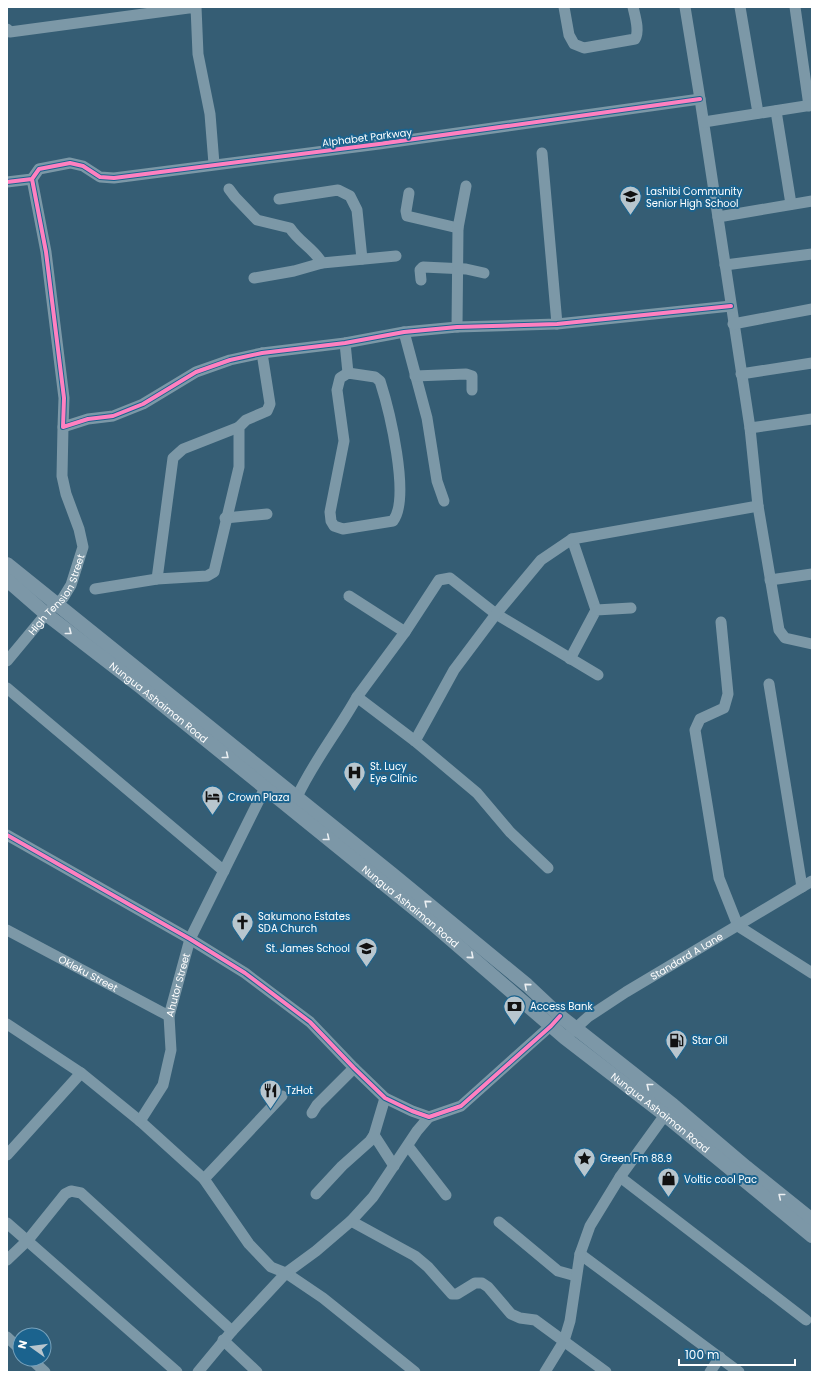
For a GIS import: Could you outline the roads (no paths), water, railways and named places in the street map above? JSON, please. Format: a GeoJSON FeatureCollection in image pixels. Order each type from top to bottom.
{"type":"FeatureCollection","features":[{"type":"Feature","properties":{"kind":"main road","name":"Nungua Ashaiman Road"},"geometry":{"type":"LineString","coordinates":[[7,564],[51,609],[142,688],[470,954],[669,1110],[746,1167],[812,1220]]}},
{"type":"Feature","properties":{"kind":"main road","name":"Nungua Ashaiman Road"},"geometry":{"type":"LineString","coordinates":[[7,580],[51,609],[297,797],[527,985],[556,1021]]}},
{"type":"Feature","properties":{"kind":"main road","name":"Nungua Ashaiman Road"},"geometry":{"type":"LineString","coordinates":[[669,1110],[812,1236]]}},
{"type":"Feature","properties":{"kind":"street"},"geometry":{"type":"LineString","coordinates":[[7,29],[10,32],[196,7],[198,54],[210,114],[214,164]]}},
{"type":"Feature","properties":{"kind":"street"},"geometry":{"type":"LineString","coordinates":[[564,7],[569,35],[574,44],[584,48],[635,39],[637,36],[637,28],[633,7]]}},
{"type":"Feature","properties":{"kind":"street"},"geometry":{"type":"LineString","coordinates":[[685,7],[704,122],[750,428],[758,506],[770,580],[781,635],[785,638],[812,644]]}},
{"type":"Feature","properties":{"kind":"street"},"geometry":{"type":"LineString","coordinates":[[740,7],[758,113]]}},
{"type":"Feature","properties":{"kind":"street"},"geometry":{"type":"LineString","coordinates":[[704,122],[811,106],[807,57],[795,7]]}},
{"type":"Feature","properties":{"kind":"street","name":"Alphabet Parkway"},"geometry":{"type":"LineString","coordinates":[[32,179],[39,169],[70,163],[83,166],[100,178],[114,178],[379,144],[700,99]]}},
{"type":"Feature","properties":{"kind":"street"},"geometry":{"type":"LineString","coordinates":[[776,111],[791,204]]}},
{"type":"Feature","properties":{"kind":"street"},"geometry":{"type":"LineString","coordinates":[[542,153],[557,324]]}},
{"type":"Feature","properties":{"kind":"street"},"geometry":{"type":"LineString","coordinates":[[7,182],[32,179]]}},
{"type":"Feature","properties":{"kind":"street","name":"High Tension Street"},"geometry":{"type":"LineString","coordinates":[[7,660],[51,609],[63,598],[72,585],[83,547],[79,529],[66,494],[62,476],[64,398],[46,252],[32,179]]}},
{"type":"Feature","properties":{"kind":"street"},"geometry":{"type":"LineString","coordinates":[[457,327],[458,228],[466,186]]}},
{"type":"Feature","properties":{"kind":"street"},"geometry":{"type":"LineString","coordinates":[[230,189],[235,197],[257,220],[290,228],[295,237],[313,251],[322,263]]}},
{"type":"Feature","properties":{"kind":"street"},"geometry":{"type":"LineString","coordinates":[[279,199],[338,190],[350,196],[357,210],[362,259]]}},
{"type":"Feature","properties":{"kind":"street"},"geometry":{"type":"LineString","coordinates":[[409,193],[406,211],[407,216],[458,228]]}},
{"type":"Feature","properties":{"kind":"street"},"geometry":{"type":"LineString","coordinates":[[718,217],[812,201]]}},
{"type":"Feature","properties":{"kind":"street"},"geometry":{"type":"LineString","coordinates":[[725,266],[812,254]]}},
{"type":"Feature","properties":{"kind":"street"},"geometry":{"type":"LineString","coordinates":[[254,278],[294,271],[322,263],[396,256]]}},
{"type":"Feature","properties":{"kind":"street"},"geometry":{"type":"LineString","coordinates":[[421,280],[420,270],[423,267],[457,269],[484,273]]}},
{"type":"Feature","properties":{"kind":"street"},"geometry":{"type":"LineString","coordinates":[[63,426],[88,419],[113,416],[143,404],[196,372],[230,360],[262,353],[345,343],[404,332],[457,327],[557,324],[731,306]]}},
{"type":"Feature","properties":{"kind":"street"},"geometry":{"type":"LineString","coordinates":[[734,324],[812,309]]}},
{"type":"Feature","properties":{"kind":"street"},"geometry":{"type":"LineString","coordinates":[[404,332],[427,418],[437,481],[444,501]]}},
{"type":"Feature","properties":{"kind":"street"},"geometry":{"type":"LineString","coordinates":[[345,343],[348,373]]}},
{"type":"Feature","properties":{"kind":"street"},"geometry":{"type":"LineString","coordinates":[[157,579],[173,458],[183,449],[239,427],[246,420],[267,411],[270,404],[262,353]]}},
{"type":"Feature","properties":{"kind":"street"},"geometry":{"type":"LineString","coordinates":[[741,374],[812,363]]}},
{"type":"Feature","properties":{"kind":"street"},"geometry":{"type":"LineString","coordinates":[[348,373],[375,377],[380,381],[401,482],[396,514],[393,521],[343,529],[334,526],[331,521],[330,512],[344,441],[337,390],[340,378],[348,373]]}},
{"type":"Feature","properties":{"kind":"street"},"geometry":{"type":"LineString","coordinates":[[416,376],[466,374],[472,376],[472,390]]}},
{"type":"Feature","properties":{"kind":"street"},"geometry":{"type":"LineString","coordinates":[[750,428],[812,418]]}},
{"type":"Feature","properties":{"kind":"street"},"geometry":{"type":"LineString","coordinates":[[95,589],[157,579],[207,576],[214,572],[225,518],[239,466],[239,427]]}},
{"type":"Feature","properties":{"kind":"street"},"geometry":{"type":"LineString","coordinates":[[415,741],[454,670],[496,614],[541,560],[572,539],[758,506]]}},
{"type":"Feature","properties":{"kind":"street"},"geometry":{"type":"LineString","coordinates":[[225,518],[267,514]]}},
{"type":"Feature","properties":{"kind":"street"},"geometry":{"type":"LineString","coordinates":[[570,659],[596,610],[572,539]]}},
{"type":"Feature","properties":{"kind":"street"},"geometry":{"type":"LineString","coordinates":[[770,580],[812,574]]}},
{"type":"Feature","properties":{"kind":"street"},"geometry":{"type":"LineString","coordinates":[[297,797],[305,779],[343,723],[357,697],[405,632],[439,580],[450,578],[496,614],[598,675]]}},
{"type":"Feature","properties":{"kind":"street"},"geometry":{"type":"LineString","coordinates":[[350,596],[405,632]]}},
{"type":"Feature","properties":{"kind":"street"},"geometry":{"type":"LineString","coordinates":[[596,610],[631,608]]}},
{"type":"Feature","properties":{"kind":"street"},"geometry":{"type":"LineString","coordinates":[[721,622],[728,694],[726,703],[724,708],[700,719],[696,730],[719,878],[738,926],[812,973]]}},
{"type":"Feature","properties":{"kind":"street"},"geometry":{"type":"LineString","coordinates":[[769,684],[807,884]]}},
{"type":"Feature","properties":{"kind":"street"},"geometry":{"type":"LineString","coordinates":[[7,688],[224,871]]}},
{"type":"Feature","properties":{"kind":"street"},"geometry":{"type":"LineString","coordinates":[[357,697],[415,741],[477,793],[510,832],[548,868]]}},
{"type":"Feature","properties":{"kind":"street","name":"Ahutor Street"},"geometry":{"type":"LineString","coordinates":[[140,1121],[163,1086],[171,1050],[169,1016],[190,939],[265,788]]}},
{"type":"Feature","properties":{"kind":"street"},"geometry":{"type":"LineString","coordinates":[[7,835],[190,939],[245,973],[310,1022],[354,1068],[386,1098],[412,1111],[429,1117]]}},
{"type":"Feature","properties":{"kind":"street","name":"Standard A Lane"},"geometry":{"type":"LineString","coordinates":[[570,1033],[626,992],[807,884]]}},
{"type":"Feature","properties":{"kind":"street","name":"Okleku Street"},"geometry":{"type":"LineString","coordinates":[[7,930],[169,1016]]}},
{"type":"Feature","properties":{"kind":"street"},"geometry":{"type":"LineString","coordinates":[[198,1372],[223,1340],[286,1273],[316,1251],[351,1221],[373,1197],[429,1117],[461,1106],[556,1021]]}},
{"type":"Feature","properties":{"kind":"street"},"geometry":{"type":"LineString","coordinates":[[7,1024],[81,1074],[140,1121],[204,1179],[249,1244],[271,1267],[286,1273],[323,1298],[415,1372]]}},
{"type":"Feature","properties":{"kind":"street"},"geometry":{"type":"LineString","coordinates":[[312,1113],[316,1105],[354,1068]]}},
{"type":"Feature","properties":{"kind":"street"},"geometry":{"type":"LineString","coordinates":[[7,1155],[81,1074]]}},
{"type":"Feature","properties":{"kind":"street"},"geometry":{"type":"LineString","coordinates":[[204,1179],[282,1096]]}},
{"type":"Feature","properties":{"kind":"street"},"geometry":{"type":"LineString","coordinates":[[316,1194],[342,1166],[370,1141],[374,1135],[386,1098]]}},
{"type":"Feature","properties":{"kind":"street"},"geometry":{"type":"LineString","coordinates":[[545,1372],[564,1342],[570,1321],[580,1254],[590,1226],[620,1177],[669,1110]]}},
{"type":"Feature","properties":{"kind":"street"},"geometry":{"type":"LineString","coordinates":[[374,1135],[394,1166]]}},
{"type":"Feature","properties":{"kind":"street"},"geometry":{"type":"LineString","coordinates":[[408,1146],[446,1194]]}},
{"type":"Feature","properties":{"kind":"street"},"geometry":{"type":"LineString","coordinates":[[620,1177],[806,1320]]}},
{"type":"Feature","properties":{"kind":"street"},"geometry":{"type":"LineString","coordinates":[[7,1260],[28,1240],[65,1194],[71,1191],[81,1193],[232,1330]]}},
{"type":"Feature","properties":{"kind":"street"},"geometry":{"type":"LineString","coordinates":[[351,1221],[416,1256],[452,1294],[457,1294],[475,1283],[482,1283],[488,1287],[511,1314],[517,1317],[535,1320],[606,1372]]}},
{"type":"Feature","properties":{"kind":"street"},"geometry":{"type":"LineString","coordinates":[[499,1222],[558,1271],[576,1276]]}},
{"type":"Feature","properties":{"kind":"street"},"geometry":{"type":"LineString","coordinates":[[7,1223],[177,1372]]}},
{"type":"Feature","properties":{"kind":"street"},"geometry":{"type":"LineString","coordinates":[[580,1254],[739,1372]]}},
{"type":"Feature","properties":{"kind":"street"},"geometry":{"type":"LineString","coordinates":[[223,1340],[257,1372]]}},
{"type":"Feature","properties":{"kind":"street"},"geometry":{"type":"LineString","coordinates":[[710,1372],[720,1357]]}},
{"type":"Feature","properties":{"kind":"place","name":"Lashibi Community Senior High School"},"geometry":{"type":"Point","coordinates":[631,216]}},
{"type":"Feature","properties":{"kind":"place","name":"St. Lucy Eye Clinic"},"geometry":{"type":"Point","coordinates":[354,792]}},
{"type":"Feature","properties":{"kind":"place","name":"Crown Plaza"},"geometry":{"type":"Point","coordinates":[212,816]}},
{"type":"Feature","properties":{"kind":"place","name":"Sakumono Estates SDA Church"},"geometry":{"type":"Point","coordinates":[242,942]}},
{"type":"Feature","properties":{"kind":"place","name":"St. James School"},"geometry":{"type":"Point","coordinates":[366,968]}},
{"type":"Feature","properties":{"kind":"place","name":"Access Bank"},"geometry":{"type":"Point","coordinates":[515,1026]}},
{"type":"Feature","properties":{"kind":"place","name":"Star Oil"},"geometry":{"type":"Point","coordinates":[676,1060]}},
{"type":"Feature","properties":{"kind":"place","name":"TzHot"},"geometry":{"type":"Point","coordinates":[270,1110]}},
{"type":"Feature","properties":{"kind":"place","name":"Green Fm 88.9"},"geometry":{"type":"Point","coordinates":[584,1178]}},
{"type":"Feature","properties":{"kind":"place","name":"Voltic cool Pac"},"geometry":{"type":"Point","coordinates":[668,1198]}}]}
